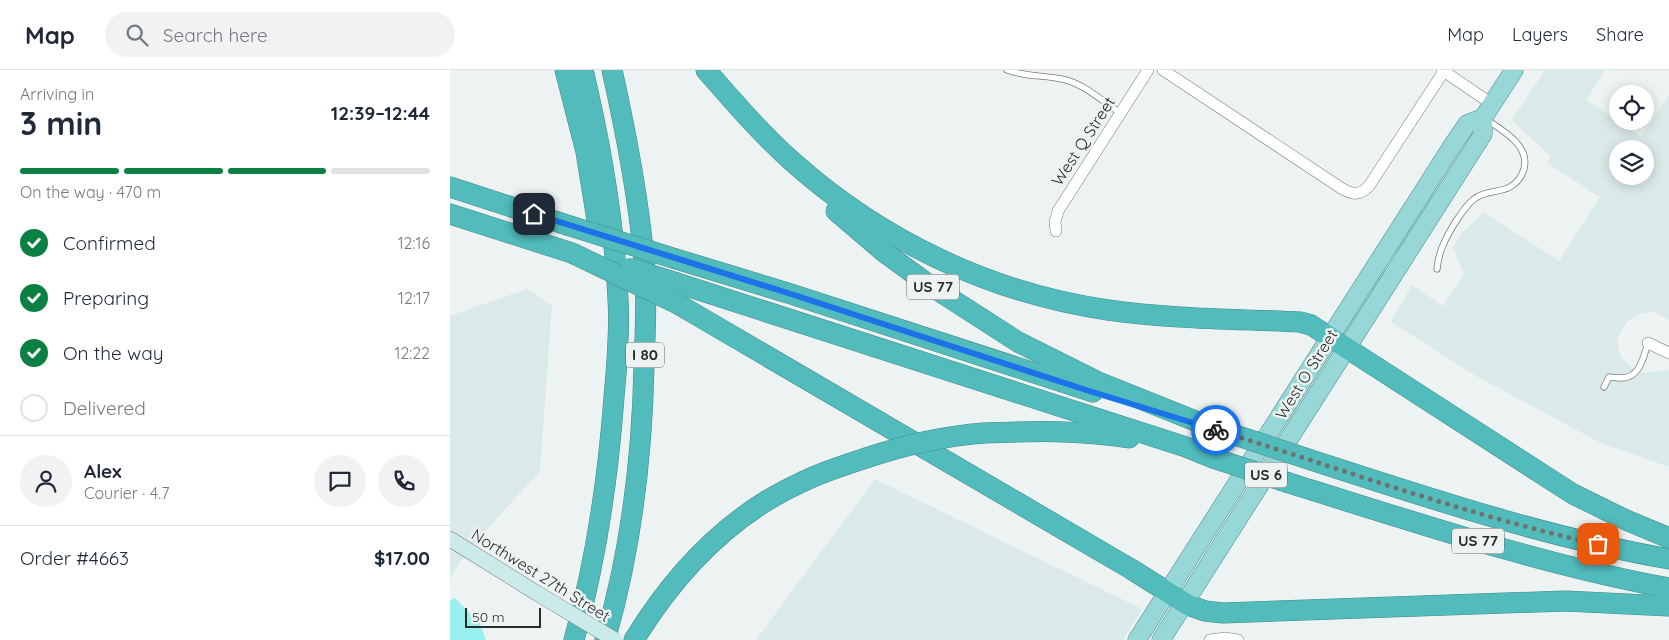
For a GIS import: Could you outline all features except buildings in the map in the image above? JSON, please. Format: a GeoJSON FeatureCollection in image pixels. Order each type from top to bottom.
{"type":"FeatureCollection","features":[{"type":"Feature","properties":{"kind":"highway"},"geometry":{"type":"LineString","coordinates":[[565,70],[586,152],[598,220],[605,284],[611,438]]}},
{"type":"Feature","properties":{"kind":"highway","name":"I 80"},"geometry":{"type":"LineString","coordinates":[[574,640],[592,566],[611,438],[617,362],[618,300],[613,235],[600,144],[583,70]]}},
{"type":"Feature","properties":{"kind":"highway","name":"I 80"},"geometry":{"type":"LineString","coordinates":[[605,640],[621,580],[636,491],[643,404],[645,337],[645,281],[640,219],[632,168],[612,70]]}},
{"type":"Feature","properties":{"kind":"highway","name":"US 77"},"geometry":{"type":"LineString","coordinates":[[700,70],[740,117],[806,185],[884,252],[928,284],[1018,342],[1050,359],[1117,391],[1223,432],[1418,495],[1504,520],[1582,541],[1669,559]]}},
{"type":"Feature","properties":{"kind":"highway"},"geometry":{"type":"LineString","coordinates":[[706,70],[765,136],[822,187],[887,232],[955,267],[994,282],[1070,304],[1149,315],[1300,322],[1311,325],[1573,494],[1618,517],[1669,538]]}},
{"type":"Feature","properties":{"kind":"highway"},"geometry":{"type":"LineString","coordinates":[[450,188],[791,294],[914,346],[1104,396],[1223,432]]}},
{"type":"Feature","properties":{"kind":"highway","name":"US 77"},"geometry":{"type":"LineString","coordinates":[[450,214],[572,253],[588,255],[676,293],[914,346],[1214,458],[1289,483],[1544,561],[1669,588]]}},
{"type":"Feature","properties":{"kind":"highway"},"geometry":{"type":"LineString","coordinates":[[676,293],[1198,610],[1224,613],[1565,601],[1669,606]]}},
{"type":"Feature","properties":{"kind":"highway"},"geometry":{"type":"LineString","coordinates":[[634,640],[663,595],[692,560],[738,520],[760,505],[803,481],[903,446],[965,434],[1032,431],[1093,433],[1136,440],[1214,458]]}},
{"type":"Feature","properties":{"kind":"main road","name":"West O Street"},"geometry":{"type":"LineString","coordinates":[[1137,640],[1176,598],[1338,342],[1467,124],[1487,111],[1514,70]]}},
{"type":"Feature","properties":{"kind":"main road","name":"West O Street"},"geometry":{"type":"LineString","coordinates":[[1161,640],[1176,598]]}},
{"type":"Feature","properties":{"kind":"street","name":"West Q Street"},"geometry":{"type":"LineString","coordinates":[[1056,232],[1055,222],[1058,211],[1148,70]]}},
{"type":"Feature","properties":{"kind":"street"},"geometry":{"type":"LineString","coordinates":[[1163,70],[1351,194],[1360,193],[1369,186],[1443,71],[1487,111]]}},
{"type":"Feature","properties":{"kind":"street"},"geometry":{"type":"LineString","coordinates":[[1648,343],[1669,353]]}},
{"type":"Feature","properties":{"kind":"street","name":"Northwest 27th Street"},"geometry":{"type":"LineString","coordinates":[[450,539],[615,640]]}},
{"type":"Feature","properties":{"kind":"street"},"geometry":{"type":"LineString","coordinates":[[1212,640],[1225,638],[1238,640]]}},
{"type":"Feature","properties":{"kind":"lane"},"geometry":{"type":"LineString","coordinates":[[1007,70],[1031,76],[1073,82],[1120,113]]}},
{"type":"Feature","properties":{"kind":"lane"},"geometry":{"type":"LineString","coordinates":[[1437,269],[1444,242],[1468,204],[1485,193],[1512,186],[1522,174],[1525,166],[1524,152],[1520,146],[1487,111]]}},
{"type":"Feature","properties":{"kind":"lane"},"geometry":{"type":"LineString","coordinates":[[1604,387],[1609,377],[1621,378],[1632,375],[1639,369],[1648,343]]}},
{"type":"Feature","properties":{"kind":"shaded area"},"geometry":{"type":"Polygon","coordinates":[[[1545,70],[1605,70],[1586,100],[1609,115],[1609,130],[1631,130],[1641,137],[1646,130],[1654,130],[1654,118],[1669,95],[1669,320],[1655,312],[1641,313],[1627,322],[1618,337],[1618,348],[1621,357],[1635,370],[1645,373],[1669,370],[1669,467],[1601,443],[1476,376],[1391,322],[1412,285],[1443,306],[1464,274],[1453,247],[1463,232],[1484,212],[1559,261],[1600,197],[1547,163],[1551,157],[1512,120],[1545,70]]]}},
{"type":"Feature","properties":{"kind":"shaded area"},"geometry":{"type":"Polygon","coordinates":[[[1436,187],[1401,249],[1393,254],[1386,265],[1383,276],[1346,334],[1342,331],[1436,187]]]}},
{"type":"Feature","properties":{"kind":"shaded area"},"geometry":{"type":"Polygon","coordinates":[[[527,289],[552,305],[540,471],[468,550],[450,578],[450,316],[527,289]]]}},
{"type":"Feature","properties":{"kind":"shaded area"},"geometry":{"type":"Polygon","coordinates":[[[875,479],[1142,609],[1123,640],[756,640],[875,479]]]}},
{"type":"Feature","properties":{"kind":"shaded area"},"geometry":{"type":"Polygon","coordinates":[[[455,598],[480,623],[486,640],[450,640],[450,600],[455,598]]]}},
{"type":"Feature","properties":{"kind":"way so far"},"geometry":{"type":"LineString","coordinates":[[1216,430],[1436,500],[1598,544]]}},
{"type":"Feature","properties":{"kind":"route"},"geometry":{"type":"LineString","coordinates":[[534,214],[1216,430]]}}]}
